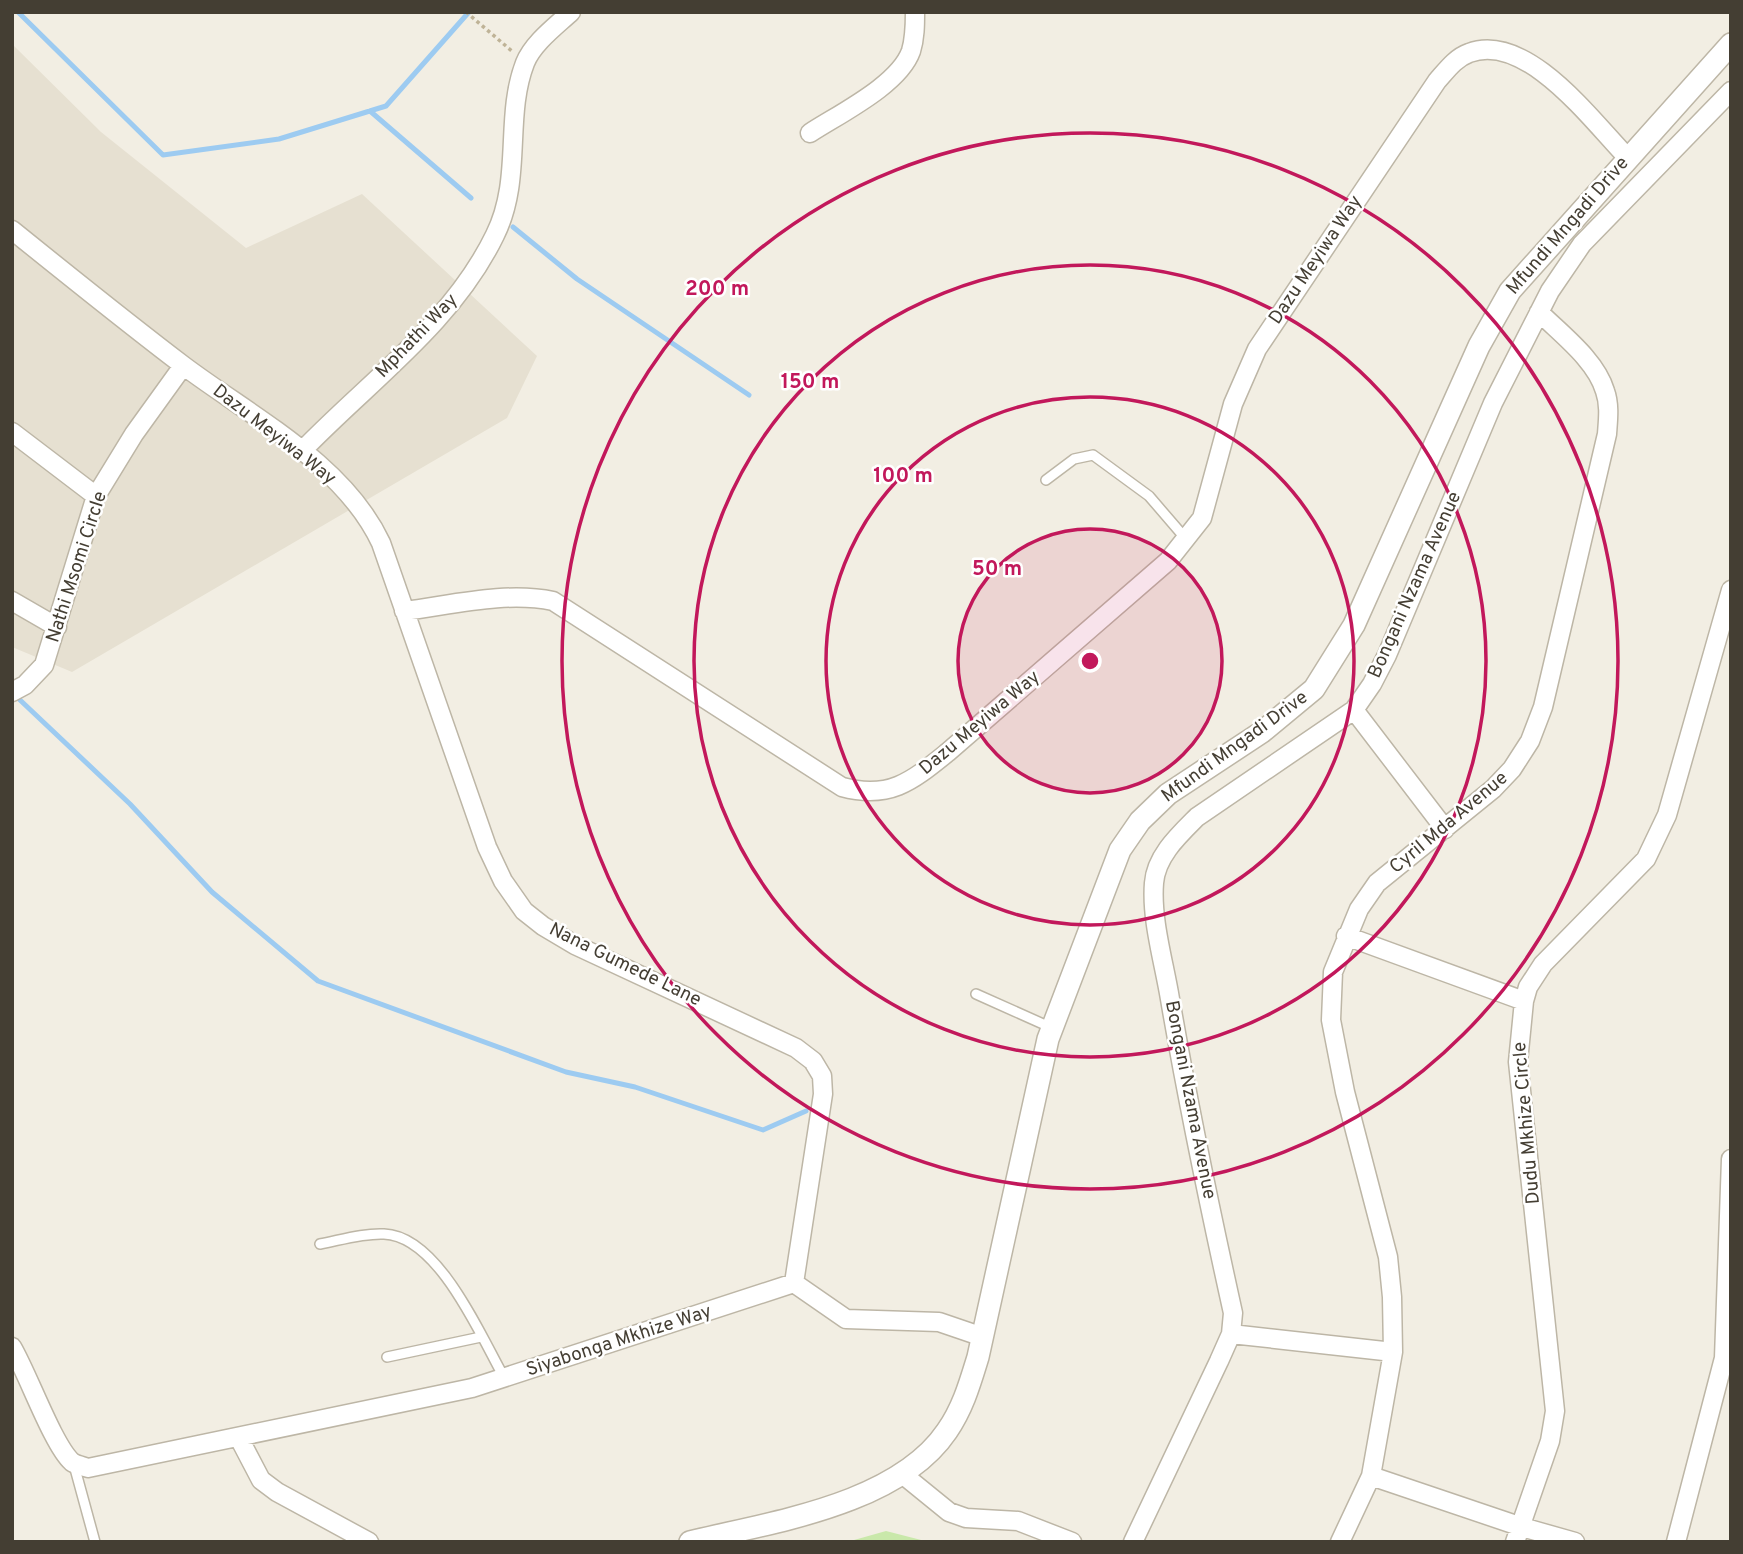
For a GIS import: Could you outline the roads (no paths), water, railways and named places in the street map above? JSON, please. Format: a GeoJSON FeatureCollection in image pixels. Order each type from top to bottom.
{"type":"FeatureCollection","features":[{"type":"Feature","properties":{"kind":"street","name":"Mphathi Way"},"geometry":{"type":"LineString","coordinates":[[301,452],[450,307],[475,273],[509,202],[517,106],[525,63],[548,32],[571,12]]}},
{"type":"Feature","properties":{"kind":"street"},"geometry":{"type":"LineString","coordinates":[[810,133],[882,86],[900,70],[911,52],[915,12]]}},
{"type":"Feature","properties":{"kind":"street","name":"Mfundi Mngadi Drive"},"geometry":{"type":"LineString","coordinates":[[690,1542],[815,1511],[864,1494],[901,1473],[945,1434],[961,1408],[983,1337],[1037,1081],[1052,1028],[1120,850],[1140,821],[1168,794],[1262,732],[1314,690],[1354,625],[1494,317],[1510,291],[1627,157],[1731,44]]}},
{"type":"Feature","properties":{"kind":"street","name":"Dazu Meyiwa Way"},"geometry":{"type":"LineString","coordinates":[[12,230],[183,366],[301,452],[348,493],[366,515],[381,543],[404,611],[510,598],[534,597],[553,601],[842,787],[867,794],[892,790],[917,777],[1168,561],[1187,540],[1202,517],[1233,404],[1257,349],[1437,81],[1455,61],[1468,53],[1485,49],[1507,51],[1543,72],[1627,157]]}},
{"type":"Feature","properties":{"kind":"street","name":"Bongani Nzama Avenue"},"geometry":{"type":"LineString","coordinates":[[1133,1542],[1231,1334],[1233,1313],[1180,1058],[1154,907],[1154,880],[1162,859],[1175,838],[1197,817],[1354,710],[1372,684],[1387,654],[1493,403],[1561,270],[1582,244],[1731,92]]}},
{"type":"Feature","properties":{"kind":"street","name":"Cyril Mda Avenue"},"geometry":{"type":"LineString","coordinates":[[1340,1542],[1371,1476],[1393,1352],[1388,1257],[1367,1185],[1331,1020],[1333,972],[1359,909],[1377,883],[1503,779],[1530,741],[1556,659],[1609,410],[1605,389],[1575,348],[1539,312]]}},
{"type":"Feature","properties":{"kind":"street","name":"Nathi Msomi Circle"},"geometry":{"type":"LineString","coordinates":[[12,692],[25,685],[44,665],[96,496],[134,434],[183,366]]}},
{"type":"Feature","properties":{"kind":"street"},"geometry":{"type":"LineString","coordinates":[[12,432],[96,496]]}},
{"type":"Feature","properties":{"kind":"street","name":"Dudu Mkhize Circle"},"geometry":{"type":"LineString","coordinates":[[1519,1535],[1550,1441],[1555,1411],[1518,1062],[1524,1001],[1528,987],[1543,964],[1646,859],[1667,814],[1731,590]]}},
{"type":"Feature","properties":{"kind":"street"},"geometry":{"type":"LineString","coordinates":[[12,601],[57,627]]}},
{"type":"Feature","properties":{"kind":"street","name":"Nana Gumede Lane"},"geometry":{"type":"LineString","coordinates":[[404,611],[487,847],[503,881],[524,911],[575,945],[787,1043],[813,1061],[822,1076],[820,1130],[794,1283]]}},
{"type":"Feature","properties":{"kind":"street"},"geometry":{"type":"LineString","coordinates":[[1354,710],[1445,829]]}},
{"type":"Feature","properties":{"kind":"street"},"geometry":{"type":"LineString","coordinates":[[1346,936],[1524,1001]]}},
{"type":"Feature","properties":{"kind":"street"},"geometry":{"type":"LineString","coordinates":[[1676,1542],[1724,1358],[1731,1159]]}},
{"type":"Feature","properties":{"kind":"street"},"geometry":{"type":"LineString","coordinates":[[794,1283],[846,1319],[923,1320],[983,1337]]}},
{"type":"Feature","properties":{"kind":"street","name":"Siyabonga Mkhize Way"},"geometry":{"type":"LineString","coordinates":[[73,1463],[88,1468],[239,1438],[505,1379],[794,1283]]}},
{"type":"Feature","properties":{"kind":"street"},"geometry":{"type":"LineString","coordinates":[[1231,1334],[1393,1352]]}},
{"type":"Feature","properties":{"kind":"street"},"geometry":{"type":"LineString","coordinates":[[12,1347],[27,1373],[59,1444],[73,1463]]}},
{"type":"Feature","properties":{"kind":"street"},"geometry":{"type":"LineString","coordinates":[[239,1438],[261,1480],[277,1492],[369,1542]]}},
{"type":"Feature","properties":{"kind":"street"},"geometry":{"type":"LineString","coordinates":[[901,1473],[950,1512],[965,1518],[1018,1521],[1072,1542]]}},
{"type":"Feature","properties":{"kind":"street"},"geometry":{"type":"LineString","coordinates":[[1371,1476],[1519,1535],[1575,1542]]}},
{"type":"Feature","properties":{"kind":"lane"},"geometry":{"type":"LineString","coordinates":[[1046,480],[1074,459],[1093,455],[1149,496],[1187,540]]}},
{"type":"Feature","properties":{"kind":"lane"},"geometry":{"type":"LineString","coordinates":[[976,994],[1052,1028]]}},
{"type":"Feature","properties":{"kind":"lane"},"geometry":{"type":"LineString","coordinates":[[320,1244],[386,1233],[401,1238],[433,1261],[453,1286],[505,1379]]}},
{"type":"Feature","properties":{"kind":"lane"},"geometry":{"type":"LineString","coordinates":[[387,1357],[481,1337]]}},
{"type":"Feature","properties":{"kind":"lane"},"geometry":{"type":"LineString","coordinates":[[73,1463],[95,1542]]}},
{"type":"Feature","properties":{"kind":"waterway"},"geometry":{"type":"LineString","coordinates":[[18,12],[163,155],[279,139],[386,106],[469,12]]}},
{"type":"Feature","properties":{"kind":"waterway"},"geometry":{"type":"LineString","coordinates":[[370,111],[471,198]]}},
{"type":"Feature","properties":{"kind":"waterway"},"geometry":{"type":"LineString","coordinates":[[513,227],[577,279],[749,395]]}},
{"type":"Feature","properties":{"kind":"waterway"},"geometry":{"type":"LineString","coordinates":[[20,700],[130,804],[212,892],[318,981],[566,1072],[635,1087],[763,1130],[806,1111]]}}]}
